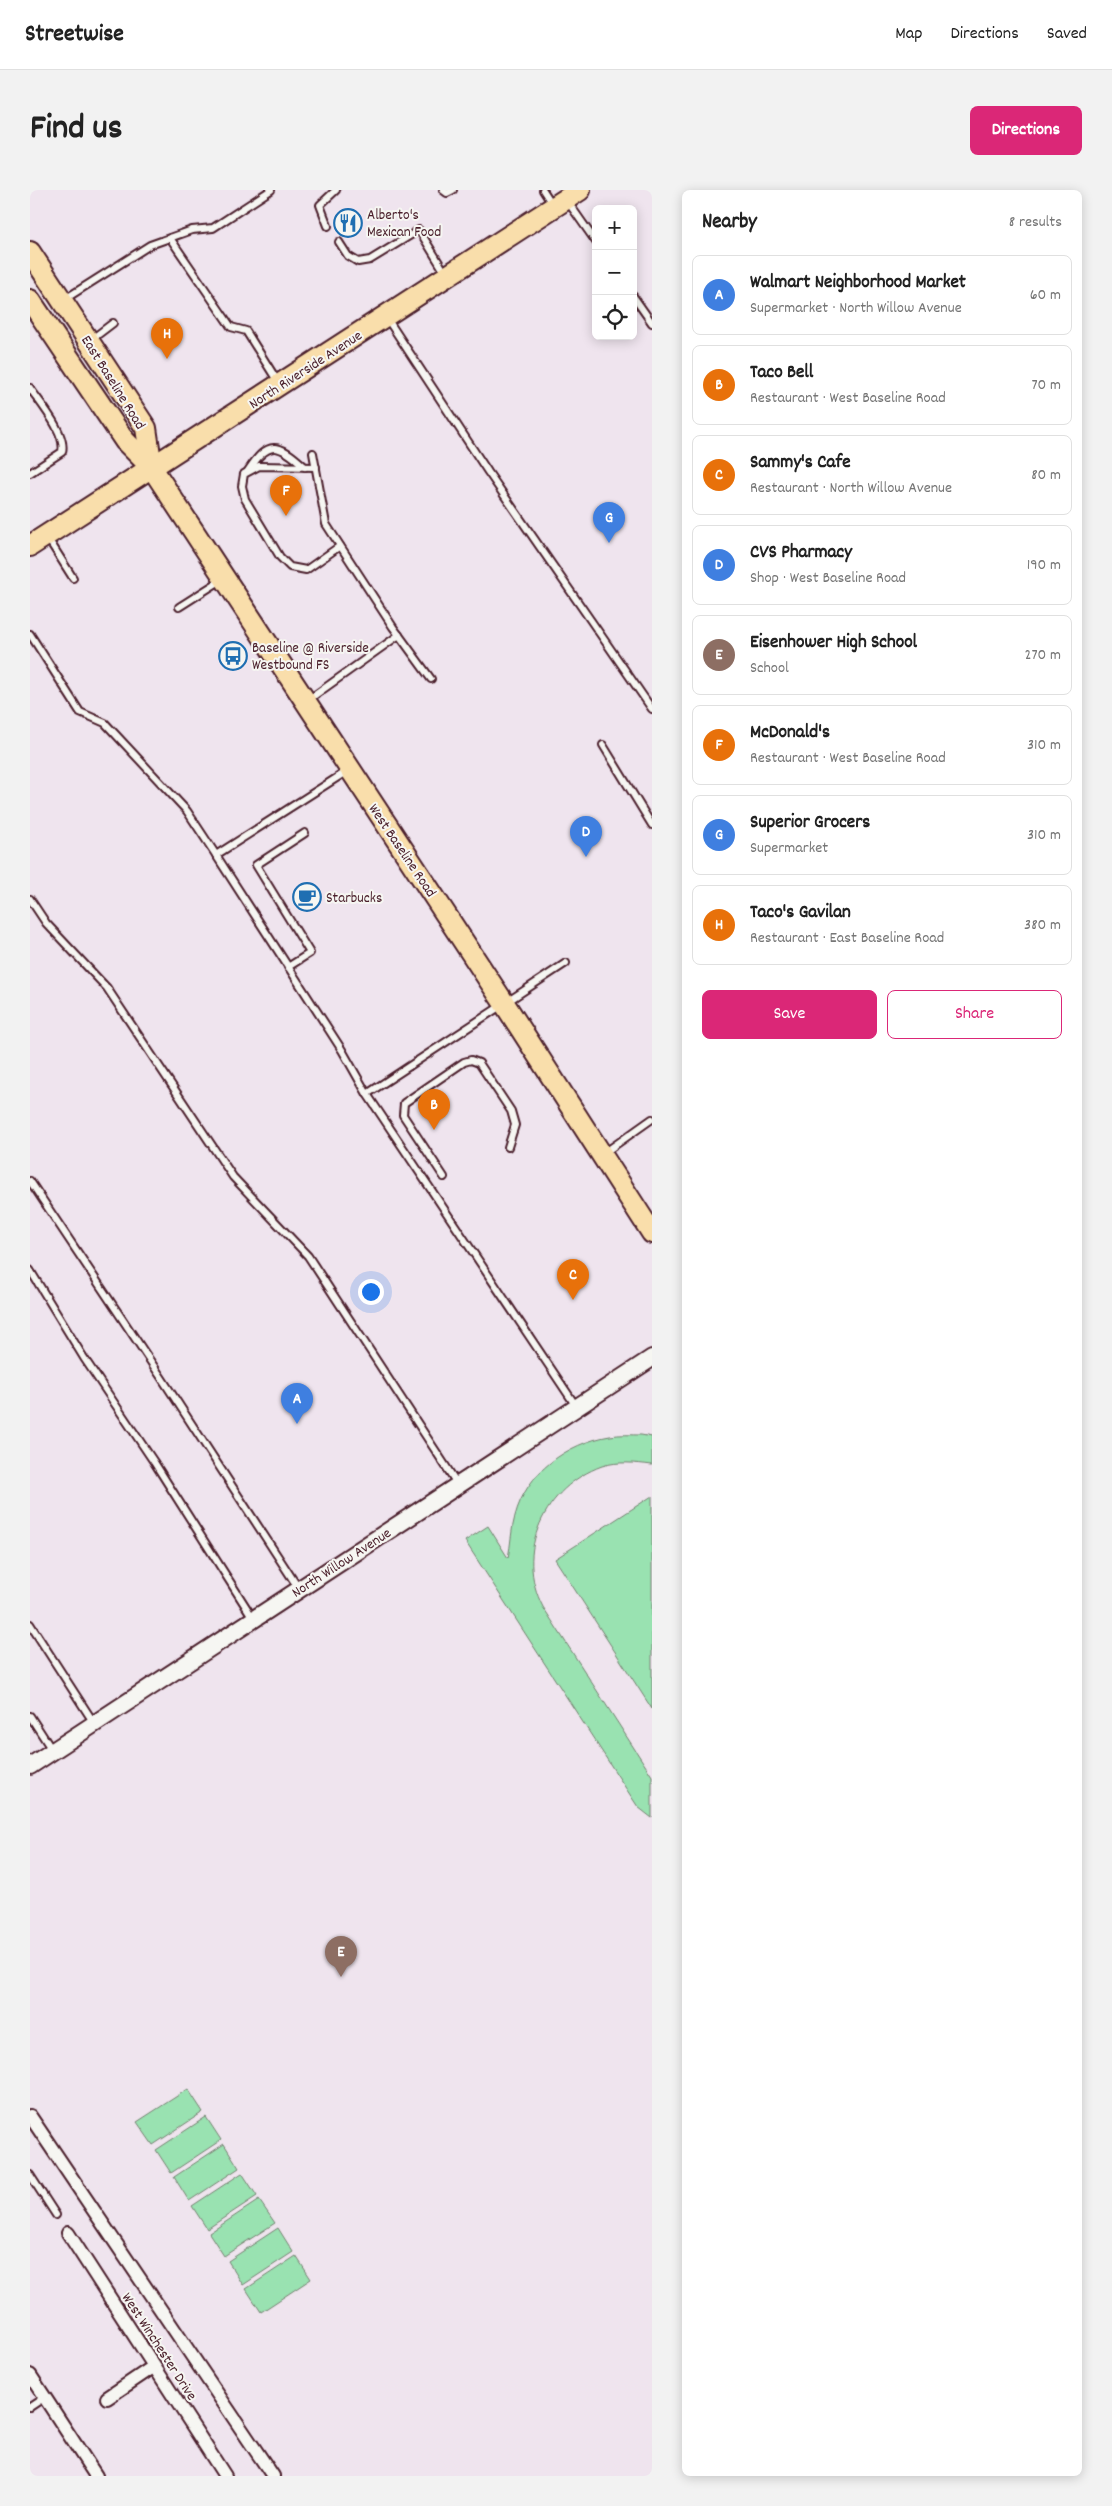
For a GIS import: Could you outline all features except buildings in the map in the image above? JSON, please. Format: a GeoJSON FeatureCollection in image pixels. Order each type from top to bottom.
{"type":"FeatureCollection","features":[{"type":"Feature","properties":{"kind":"main road","name":"North Riverside Avenue"},"geometry":{"type":"LineString","coordinates":[[38,541],[567,199]]}},
{"type":"Feature","properties":{"kind":"main road","name":"East Baseline Road"},"geometry":{"type":"LineString","coordinates":[[30,252],[146,428],[152,468]]}},
{"type":"Feature","properties":{"kind":"main road","name":"East Baseline Road"},"geometry":{"type":"LineString","coordinates":[[30,300],[125,441],[152,468]]}},
{"type":"Feature","properties":{"kind":"main road","name":"West Baseline Road"},"geometry":{"type":"LineString","coordinates":[[152,468],[652,1233]]}},
{"type":"Feature","properties":{"kind":"street","name":"North Willow Avenue"},"geometry":{"type":"LineString","coordinates":[[30,1766],[652,1358]]}},
{"type":"Feature","properties":{"kind":"street"},"geometry":{"type":"LineString","coordinates":[[30,2116],[273,2476]]}},
{"type":"Feature","properties":{"kind":"street","name":"West Winchester Drive"},"geometry":{"type":"LineString","coordinates":[[68,2233],[225,2476]]}},
{"type":"Feature","properties":{"kind":"street"},"geometry":{"type":"LineString","coordinates":[[108,2398],[154,2367]]}},
{"type":"Feature","properties":{"kind":"street"},"geometry":{"type":"LineString","coordinates":[[30,2375],[96,2476]]}},
{"type":"Feature","properties":{"kind":"lane"},"geometry":{"type":"LineString","coordinates":[[62,300],[150,245],[192,230],[213,228],[271,190]]}},
{"type":"Feature","properties":{"kind":"lane"},"geometry":{"type":"LineString","coordinates":[[328,226],[320,205],[336,190]]}},
{"type":"Feature","properties":{"kind":"lane"},"geometry":{"type":"LineString","coordinates":[[443,190],[447,194],[453,190]]}},
{"type":"Feature","properties":{"kind":"lane"},"geometry":{"type":"LineString","coordinates":[[543,190],[567,199],[592,236]]}},
{"type":"Feature","properties":{"kind":"lane"},"geometry":{"type":"LineString","coordinates":[[339,242],[348,256],[358,262],[370,260],[419,230],[447,276]]}},
{"type":"Feature","properties":{"kind":"lane"},"geometry":{"type":"LineString","coordinates":[[170,238],[231,327],[246,331],[280,385]]}},
{"type":"Feature","properties":{"kind":"lane"},"geometry":{"type":"LineString","coordinates":[[637,302],[652,323]]}},
{"type":"Feature","properties":{"kind":"lane"},"geometry":{"type":"LineString","coordinates":[[386,316],[494,480],[652,708]]}},
{"type":"Feature","properties":{"kind":"lane"},"geometry":{"type":"LineString","coordinates":[[89,342],[112,323]]}},
{"type":"Feature","properties":{"kind":"lane"},"geometry":{"type":"LineString","coordinates":[[30,388],[58,430],[64,444],[62,452],[30,473]]}},
{"type":"Feature","properties":{"kind":"lane"},"geometry":{"type":"LineString","coordinates":[[248,472],[259,454],[265,449],[273,448],[290,453],[305,467]]}},
{"type":"Feature","properties":{"kind":"lane"},"geometry":{"type":"LineString","coordinates":[[313,452],[326,524],[399,635],[431,678]]}},
{"type":"Feature","properties":{"kind":"lane"},"geometry":{"type":"LineString","coordinates":[[316,467],[259,466],[244,474],[242,486],[244,498],[280,557],[290,567],[306,570],[340,546]]}},
{"type":"Feature","properties":{"kind":"lane"},"geometry":{"type":"LineString","coordinates":[[38,541],[73,578]]}},
{"type":"Feature","properties":{"kind":"lane"},"geometry":{"type":"LineString","coordinates":[[179,607],[224,579]]}},
{"type":"Feature","properties":{"kind":"lane"},"geometry":{"type":"LineString","coordinates":[[30,634],[80,712],[105,723],[187,811],[367,1094],[577,1407]]}},
{"type":"Feature","properties":{"kind":"lane"},"geometry":{"type":"LineString","coordinates":[[305,702],[399,635]]}},
{"type":"Feature","properties":{"kind":"lane"},"geometry":{"type":"LineString","coordinates":[[603,746],[652,825]]}},
{"type":"Feature","properties":{"kind":"lane"},"geometry":{"type":"LineString","coordinates":[[216,855],[349,770]]}},
{"type":"Feature","properties":{"kind":"lane"},"geometry":{"type":"LineString","coordinates":[[288,967],[310,953],[256,865],[305,832]]}},
{"type":"Feature","properties":{"kind":"lane"},"geometry":{"type":"LineString","coordinates":[[30,899],[46,922],[107,988],[233,1177],[308,1256],[458,1485]]}},
{"type":"Feature","properties":{"kind":"lane"},"geometry":{"type":"LineString","coordinates":[[367,1094],[566,963]]}},
{"type":"Feature","properties":{"kind":"lane"},"geometry":{"type":"LineString","coordinates":[[444,1177],[403,1115],[404,1103],[464,1062],[471,1060],[479,1063],[510,1111],[515,1125],[508,1146]]}},
{"type":"Feature","properties":{"kind":"lane"},"geometry":{"type":"LineString","coordinates":[[602,1155],[652,1119]]}},
{"type":"Feature","properties":{"kind":"lane"},"geometry":{"type":"LineString","coordinates":[[30,1181],[299,1590]]}},
{"type":"Feature","properties":{"kind":"lane"},"geometry":{"type":"LineString","coordinates":[[30,1270],[84,1358],[253,1619]]}},
{"type":"Feature","properties":{"kind":"lane"},"geometry":{"type":"LineString","coordinates":[[30,1624],[94,1724]]}},
{"type":"Feature","properties":{"kind":"lane"},"geometry":{"type":"LineString","coordinates":[[30,1716],[52,1751]]}},
{"type":"Feature","properties":{"kind":"lane"},"geometry":{"type":"LineString","coordinates":[[30,2175],[56,2215]]}},
{"type":"Feature","properties":{"kind":"lane"},"geometry":{"type":"LineString","coordinates":[[30,2407],[45,2397]]}},
{"type":"Feature","properties":{"kind":"green space"},"geometry":{"type":"Polygon","coordinates":[[[614,1435],[652,1437],[652,1465],[633,1463],[608,1464],[582,1476],[564,1489],[550,1505],[540,1524],[534,1544],[532,1565],[535,1586],[543,1607],[652,1776],[652,1818],[638,1807],[465,1541],[488,1526],[508,1558],[515,1516],[520,1501],[528,1486],[550,1462],[579,1445],[594,1440],[614,1435]]]}},
{"type":"Feature","properties":{"kind":"green space"},"geometry":{"type":"Polygon","coordinates":[[[652,1496],[652,1709],[555,1559],[652,1496]]]}},
{"type":"Feature","properties":{"kind":"green space"},"geometry":{"type":"Polygon","coordinates":[[[188,2089],[203,2112],[153,2145],[137,2122],[188,2089]]]}},
{"type":"Feature","properties":{"kind":"green space"},"geometry":{"type":"Polygon","coordinates":[[[206,2117],[221,2140],[171,2173],[156,2150],[206,2117]]]}},
{"type":"Feature","properties":{"kind":"green space"},"geometry":{"type":"Polygon","coordinates":[[[224,2144],[239,2168],[189,2201],[174,2177],[224,2144]]]}},
{"type":"Feature","properties":{"kind":"green space"},"geometry":{"type":"Polygon","coordinates":[[[242,2173],[257,2196],[207,2229],[192,2206],[242,2173]]]}},
{"type":"Feature","properties":{"kind":"green space"},"geometry":{"type":"Polygon","coordinates":[[[259,2200],[275,2223],[224,2256],[209,2233],[259,2200]]]}},
{"type":"Feature","properties":{"kind":"green space"},"geometry":{"type":"Polygon","coordinates":[[[278,2228],[293,2252],[243,2285],[228,2261],[278,2228]]]}},
{"type":"Feature","properties":{"kind":"green space"},"geometry":{"type":"Polygon","coordinates":[[[296,2256],[311,2279],[261,2312],[246,2289],[296,2256]]]}},
{"type":"Feature","properties":{"kind":"place","name":"Alberto's Mexican Food"},"geometry":{"type":"Point","coordinates":[348,223]}},
{"type":"Feature","properties":{"kind":"place","name":"Taco's Gavilan"},"geometry":{"type":"Point","coordinates":[167,359]}},
{"type":"Feature","properties":{"kind":"place","name":"McDonald's"},"geometry":{"type":"Point","coordinates":[286,516]}},
{"type":"Feature","properties":{"kind":"place","name":"Superior Grocers"},"geometry":{"type":"Point","coordinates":[609,543]}},
{"type":"Feature","properties":{"kind":"place","name":"Baseline @ Riverside Westbound FS"},"geometry":{"type":"Point","coordinates":[233,656]}},
{"type":"Feature","properties":{"kind":"place","name":"CVS Pharmacy"},"geometry":{"type":"Point","coordinates":[586,857]}},
{"type":"Feature","properties":{"kind":"place","name":"Starbucks"},"geometry":{"type":"Point","coordinates":[307,897]}},
{"type":"Feature","properties":{"kind":"place","name":"Taco Bell"},"geometry":{"type":"Point","coordinates":[434,1130]}},
{"type":"Feature","properties":{"kind":"place","name":"Sammy's Cafe"},"geometry":{"type":"Point","coordinates":[573,1300]}},
{"type":"Feature","properties":{"kind":"place","name":"Walmart Neighborhood Market"},"geometry":{"type":"Point","coordinates":[297,1424]}},
{"type":"Feature","properties":{"kind":"place","name":"Eisenhower High School"},"geometry":{"type":"Point","coordinates":[341,1977]}}]}
